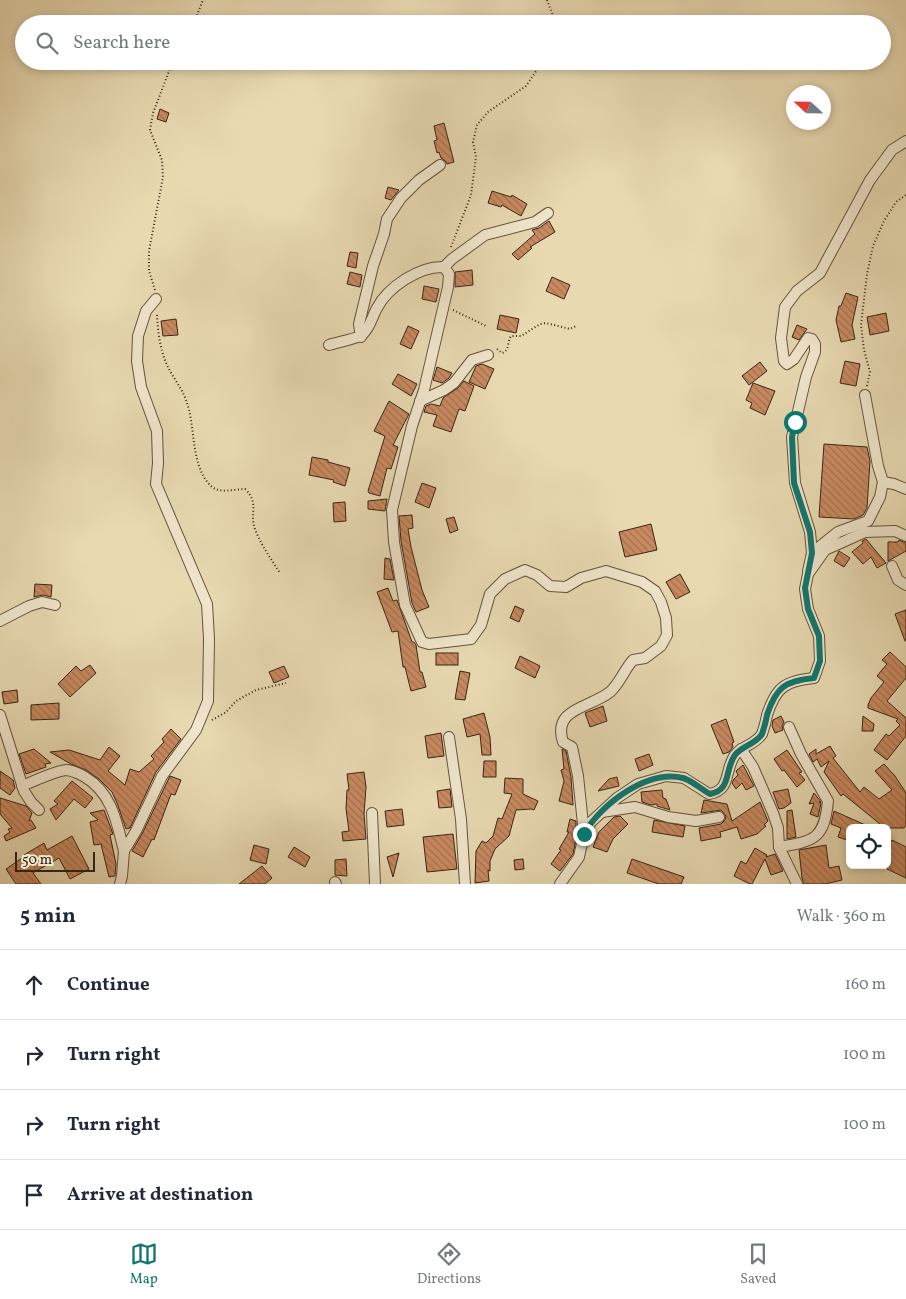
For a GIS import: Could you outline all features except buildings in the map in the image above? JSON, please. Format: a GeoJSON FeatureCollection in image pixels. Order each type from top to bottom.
{"type":"FeatureCollection","features":[{"type":"Feature","properties":{"kind":"street"},"geometry":{"type":"LineString","coordinates":[[560,884],[579,857],[584,834],[591,822],[602,812],[638,784],[666,776],[684,778],[710,794],[718,792],[725,784],[734,755],[750,745],[761,734],[775,694],[785,685],[798,680],[814,678],[820,661],[819,636],[808,609],[805,588],[812,553],[810,532],[794,483],[792,437],[806,377],[815,352],[815,344],[812,339],[808,338],[794,359],[787,364],[784,361],[781,338],[785,307],[797,291],[820,273],[870,180],[892,150],[906,141]]}},
{"type":"Feature","properties":{"kind":"street"},"geometry":{"type":"LineString","coordinates":[[361,336],[359,324],[387,219],[401,198],[418,180],[440,165]]}},
{"type":"Feature","properties":{"kind":"street"},"geometry":{"type":"LineString","coordinates":[[329,345],[361,336],[369,325],[378,306],[390,290],[426,269],[444,267],[458,254],[485,235],[535,222],[548,212]]}},
{"type":"Feature","properties":{"kind":"street"},"geometry":{"type":"LineString","coordinates":[[444,267],[449,274],[446,300],[392,510],[394,542],[405,605],[422,642],[429,644],[471,639],[481,625],[490,594],[505,580],[525,570],[537,575],[550,586],[566,587],[581,578],[606,571],[642,582],[655,591],[666,618],[666,635],[661,646],[645,658],[633,660],[610,692],[572,711],[564,718],[560,733],[562,742],[572,747],[578,776],[584,834]]}},
{"type":"Feature","properties":{"kind":"street"},"geometry":{"type":"LineString","coordinates":[[124,851],[162,776],[196,730],[208,701],[209,640],[207,604],[156,484],[158,463],[157,431],[141,387],[137,362],[138,336],[146,311],[156,299]]}},
{"type":"Feature","properties":{"kind":"street"},"geometry":{"type":"LineString","coordinates":[[420,401],[444,390],[454,383],[472,360],[488,355]]}},
{"type":"Feature","properties":{"kind":"street"},"geometry":{"type":"LineString","coordinates":[[812,553],[838,532],[868,521],[880,497],[883,482],[878,466],[865,395]]}},
{"type":"Feature","properties":{"kind":"street"},"geometry":{"type":"LineString","coordinates":[[883,482],[906,489]]}},
{"type":"Feature","properties":{"kind":"street"},"geometry":{"type":"LineString","coordinates":[[808,574],[825,550],[865,532],[896,531],[906,536]]}},
{"type":"Feature","properties":{"kind":"street"},"geometry":{"type":"LineString","coordinates":[[892,566],[898,580],[906,585]]}},
{"type":"Feature","properties":{"kind":"street"},"geometry":{"type":"LineString","coordinates":[[0,621],[28,606],[42,602],[55,605]]}},
{"type":"Feature","properties":{"kind":"street"},"geometry":{"type":"LineString","coordinates":[[0,715],[22,786],[31,802],[39,810]]}},
{"type":"Feature","properties":{"kind":"street"},"geometry":{"type":"LineString","coordinates":[[780,847],[806,842],[815,838],[824,822],[828,801],[824,791],[801,754],[790,727]]}},
{"type":"Feature","properties":{"kind":"street"},"geometry":{"type":"LineString","coordinates":[[450,737],[461,819],[465,884]]}},
{"type":"Feature","properties":{"kind":"street"},"geometry":{"type":"LineString","coordinates":[[741,749],[753,767],[773,813],[778,828],[780,847],[797,884]]}},
{"type":"Feature","properties":{"kind":"street"},"geometry":{"type":"LineString","coordinates":[[22,786],[66,770],[95,783],[108,799],[124,851],[120,884]]}},
{"type":"Feature","properties":{"kind":"street"},"geometry":{"type":"LineString","coordinates":[[602,812],[634,808],[668,817],[696,821],[719,818]]}},
{"type":"Feature","properties":{"kind":"street"},"geometry":{"type":"LineString","coordinates":[[372,813],[375,884]]}},
{"type":"Feature","properties":{"kind":"path"},"geometry":{"type":"LineString","coordinates":[[197,15],[203,0]]}},
{"type":"Feature","properties":{"kind":"path"},"geometry":{"type":"LineString","coordinates":[[547,0],[553,15]]}},
{"type":"Feature","properties":{"kind":"path"},"geometry":{"type":"LineString","coordinates":[[170,70],[153,113],[150,130],[162,160],[164,177],[149,251],[150,271],[155,286],[159,340],[167,366],[187,401],[200,467],[209,484],[214,489],[221,492],[245,489],[251,495],[255,508],[254,526],[262,544],[280,573]]}},
{"type":"Feature","properties":{"kind":"path"},"geometry":{"type":"LineString","coordinates":[[444,267],[471,195],[476,156],[473,142],[477,125],[488,112],[526,86],[537,70]]}},
{"type":"Feature","properties":{"kind":"path"},"geometry":{"type":"LineString","coordinates":[[865,395],[870,372],[864,350],[861,325],[867,274],[873,246],[884,221],[896,202],[906,194]]}},
{"type":"Feature","properties":{"kind":"path"},"geometry":{"type":"LineString","coordinates":[[446,300],[452,310],[486,326]]}},
{"type":"Feature","properties":{"kind":"path"},"geometry":{"type":"LineString","coordinates":[[488,355],[493,348],[497,348],[504,353],[511,336],[520,336],[540,324],[546,323],[570,329],[576,326]]}},
{"type":"Feature","properties":{"kind":"path"},"geometry":{"type":"LineString","coordinates":[[196,730],[226,712],[236,701],[256,690],[286,683]]}},
{"type":"Feature","properties":{"kind":"route"},"geometry":{"type":"LineString","coordinates":[[584,834],[591,822],[617,798],[638,784],[666,776],[684,778],[710,794],[718,792],[725,784],[734,755],[750,745],[761,734],[775,694],[785,685],[798,680],[814,678],[820,661],[819,636],[808,609],[805,588],[812,553],[810,532],[794,483],[792,437],[795,422]]}}]}
